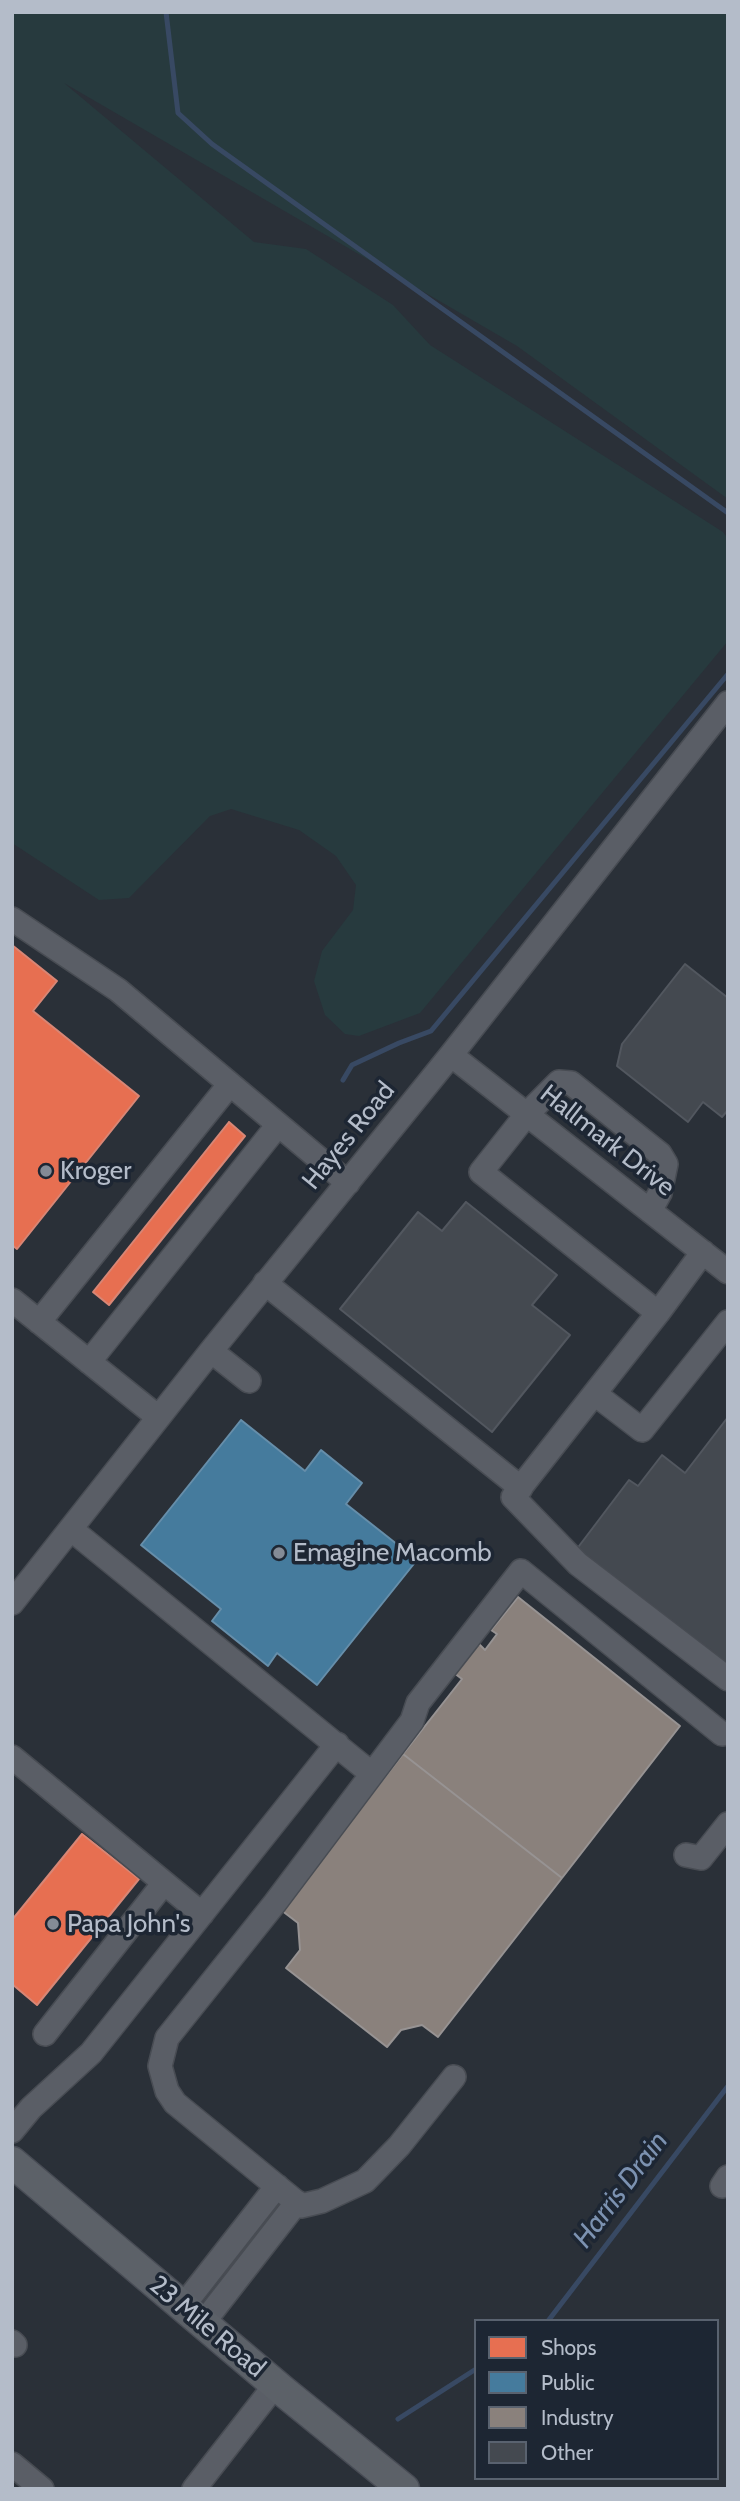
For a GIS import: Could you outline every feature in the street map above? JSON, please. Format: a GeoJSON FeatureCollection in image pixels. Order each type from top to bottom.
{"type":"FeatureCollection","features":[{"type":"Feature","properties":{"kind":"main road","name":"23 Mile Road"},"geometry":{"type":"LineString","coordinates":[[12,2162],[404,2489]]}},
{"type":"Feature","properties":{"kind":"street","name":"Hayes Road"},"geometry":{"type":"LineString","coordinates":[[12,1603],[265,1283],[451,1055],[728,703]]}},
{"type":"Feature","properties":{"kind":"street"},"geometry":{"type":"LineString","coordinates":[[12,919],[118,990],[348,1183]]}},
{"type":"Feature","properties":{"kind":"street","name":"Hallmark Drive"},"geometry":{"type":"LineString","coordinates":[[451,1055],[728,1272]]}},
{"type":"Feature","properties":{"kind":"street"},"geometry":{"type":"LineString","coordinates":[[650,1211],[660,1193],[666,1164],[660,1154],[571,1083],[559,1082],[527,1114],[481,1172],[658,1313]]}},
{"type":"Feature","properties":{"kind":"street"},"geometry":{"type":"LineString","coordinates":[[40,1322],[229,1084]]}},
{"type":"Feature","properties":{"kind":"street"},"geometry":{"type":"LineString","coordinates":[[89,1362],[278,1125]]}},
{"type":"Feature","properties":{"kind":"street"},"geometry":{"type":"LineString","coordinates":[[702,1252],[658,1313],[513,1497],[578,1564],[728,1679]]}},
{"type":"Feature","properties":{"kind":"street"},"geometry":{"type":"LineString","coordinates":[[265,1283],[520,1488]]}},
{"type":"Feature","properties":{"kind":"street"},"geometry":{"type":"LineString","coordinates":[[12,1300],[158,1418]]}},
{"type":"Feature","properties":{"kind":"street"},"geometry":{"type":"LineString","coordinates":[[595,1394],[642,1430],[728,1322]]}},
{"type":"Feature","properties":{"kind":"street"},"geometry":{"type":"LineString","coordinates":[[211,1351],[248,1381]]}},
{"type":"Feature","properties":{"kind":"street"},"geometry":{"type":"LineString","coordinates":[[72,1530],[372,1774]]}},
{"type":"Feature","properties":{"kind":"street"},"geometry":{"type":"LineString","coordinates":[[454,2077],[399,2146],[365,2181],[322,2202],[301,2206],[175,2103],[162,2079],[160,2066],[167,2038],[275,1903],[412,1721],[418,1703],[521,1572],[722,1734]]}},
{"type":"Feature","properties":{"kind":"street"},"geometry":{"type":"LineString","coordinates":[[12,2131],[31,2108],[91,2053],[337,1744]]}},
{"type":"Feature","properties":{"kind":"street"},"geometry":{"type":"LineString","coordinates":[[12,1757],[202,1914]]}},
{"type":"Feature","properties":{"kind":"street"},"geometry":{"type":"LineString","coordinates":[[687,1855],[701,1857],[728,1824]]}},
{"type":"Feature","properties":{"kind":"street"},"geometry":{"type":"LineString","coordinates":[[45,2034],[164,1883]]}},
{"type":"Feature","properties":{"kind":"street"},"geometry":{"type":"LineString","coordinates":[[193,2315],[277,2186]]}},
{"type":"Feature","properties":{"kind":"street"},"geometry":{"type":"LineString","coordinates":[[193,2315],[297,2202]]}},
{"type":"Feature","properties":{"kind":"street"},"geometry":{"type":"LineString","coordinates":[[194,2489],[276,2384]]}},
{"type":"Feature","properties":{"kind":"street"},"geometry":{"type":"LineString","coordinates":[[12,2463],[42,2489]]}},
{"type":"Feature","properties":{"kind":"green space"},"geometry":{"type":"Polygon","coordinates":[[[12,12],[728,12],[728,499],[517,346],[64,83],[254,242],[306,249],[393,305],[430,345],[723,532],[728,539],[728,641],[420,1013],[359,1036],[345,1034],[325,1015],[314,981],[322,951],[353,910],[356,885],[336,856],[299,830],[231,809],[210,816],[129,898],[99,900],[12,843],[12,12]]]}},
{"type":"Feature","properties":{"kind":"building: Shops","name":"Kroger"},"geometry":{"type":"Polygon","coordinates":[[[12,945],[57,981],[33,1011],[139,1096],[17,1249],[12,1245],[12,945]]]}},
{"type":"Feature","properties":{"kind":"building: Shops"},"geometry":{"type":"Polygon","coordinates":[[[229,1122],[245,1136],[109,1305],[93,1292],[229,1122]]]}},
{"type":"Feature","properties":{"kind":"building: Shops"},"geometry":{"type":"Polygon","coordinates":[[[82,1834],[139,1879],[37,2005],[12,1984],[12,1920],[82,1834]]]}},
{"type":"Feature","properties":{"kind":"building: Public","name":"Emagine Macomb"},"geometry":{"type":"Polygon","coordinates":[[[241,1420],[305,1471],[321,1450],[362,1483],[346,1504],[417,1560],[317,1685],[277,1653],[268,1666],[212,1621],[221,1609],[141,1545],[241,1420]]]}},
{"type":"Feature","properties":{"kind":"building: Industry"},"geometry":{"type":"Polygon","coordinates":[[[518,1597],[680,1726],[562,1878],[403,1754],[462,1679],[454,1673],[478,1643],[485,1650],[497,1634],[491,1630],[518,1597]]]}},
{"type":"Feature","properties":{"kind":"building: Industry"},"geometry":{"type":"Polygon","coordinates":[[[403,1754],[562,1878],[438,2037],[422,2025],[401,2030],[387,2047],[286,1968],[300,1950],[298,1923],[281,1910],[403,1754]]]}},
{"type":"Feature","properties":{"kind":"building: Other"},"geometry":{"type":"Polygon","coordinates":[[[685,964],[728,998],[728,1110],[722,1117],[703,1102],[688,1122],[617,1066],[622,1044],[685,964]]]}},
{"type":"Feature","properties":{"kind":"building: Other"},"geometry":{"type":"Polygon","coordinates":[[[466,1202],[557,1275],[532,1305],[570,1335],[492,1432],[340,1309],[418,1212],[442,1231],[466,1202]]]}},
{"type":"Feature","properties":{"kind":"building: Other"},"geometry":{"type":"Polygon","coordinates":[[[728,1417],[728,1666],[576,1550],[629,1480],[638,1486],[662,1455],[685,1473],[728,1417]]]}},
{"type":"Feature","properties":{"kind":"waterway"},"geometry":{"type":"LineString","coordinates":[[166,12],[178,113],[212,144],[728,513]]}},
{"type":"Feature","properties":{"kind":"waterway"},"geometry":{"type":"LineString","coordinates":[[343,1080],[352,1065],[431,1031],[728,674]]}},
{"type":"Feature","properties":{"kind":"waterway","name":"Harris Drain"},"geometry":{"type":"LineString","coordinates":[[550,2319],[728,2086]]}},
{"type":"Feature","properties":{"kind":"waterway","name":"Harris Drain"},"geometry":{"type":"LineString","coordinates":[[398,2419],[474,2370]]}},
{"type":"Feature","properties":{"kind":"place","name":"Kroger"},"geometry":{"type":"Point","coordinates":[46,1171]}},
{"type":"Feature","properties":{"kind":"place","name":"Emagine Macomb"},"geometry":{"type":"Point","coordinates":[279,1553]}},
{"type":"Feature","properties":{"kind":"place","name":"Papa John's"},"geometry":{"type":"Point","coordinates":[53,1924]}}]}
